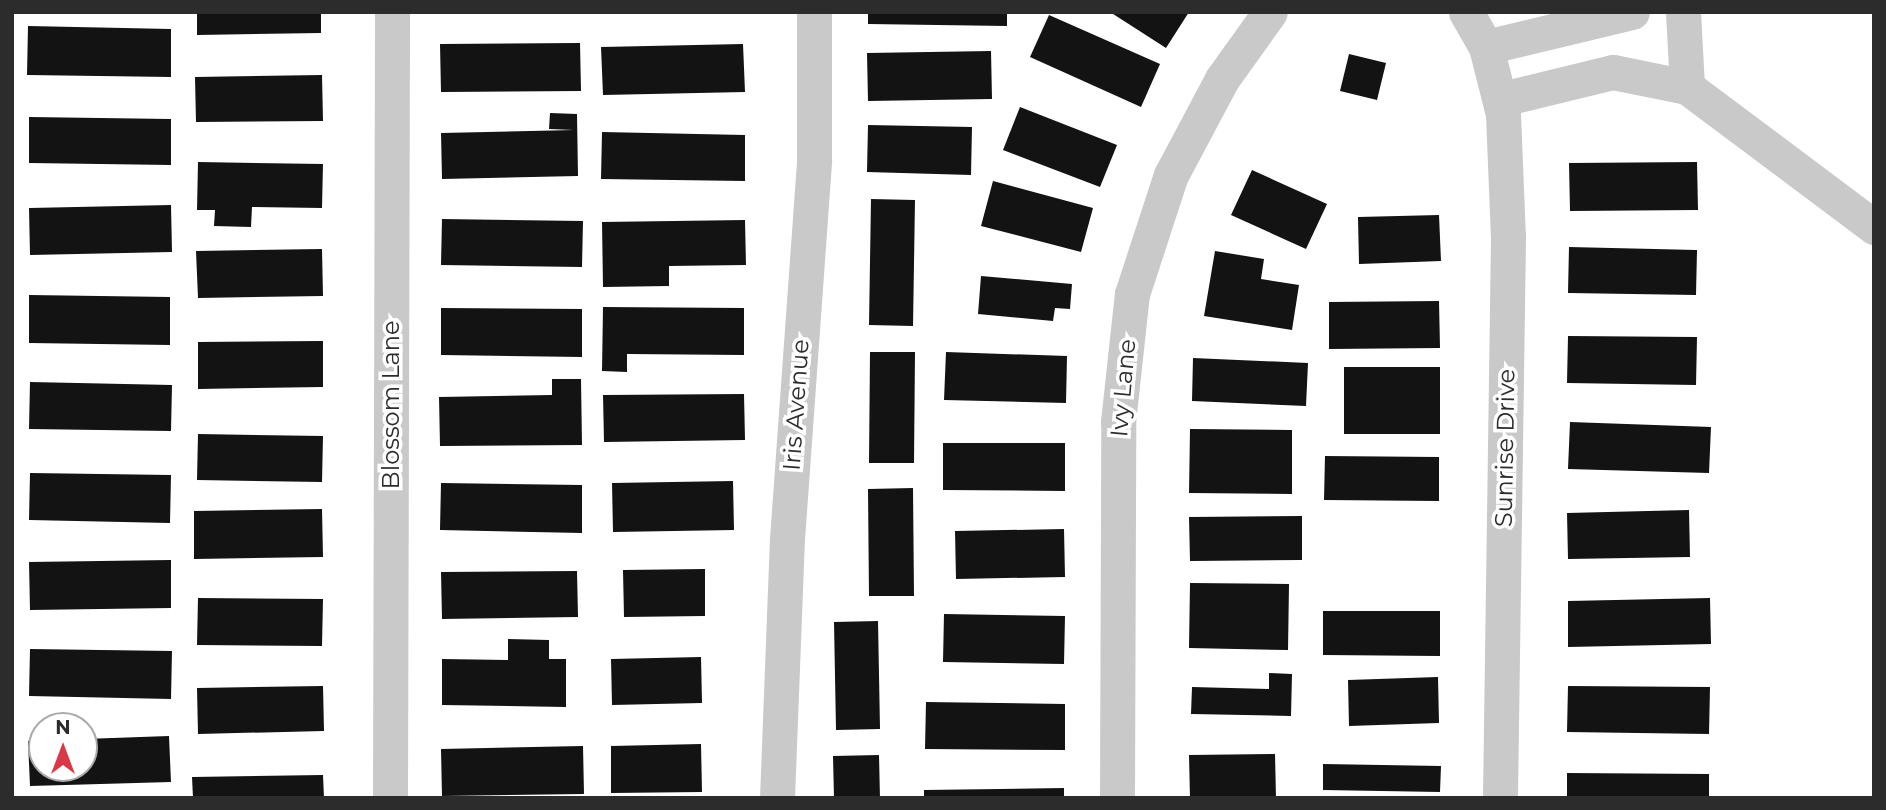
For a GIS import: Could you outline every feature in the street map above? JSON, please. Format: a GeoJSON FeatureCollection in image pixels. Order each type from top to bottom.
{"type":"FeatureCollection","features":[{"type":"Feature","properties":{"kind":"street","name":"Blossom Lane"},"geometry":{"type":"LineString","coordinates":[[390,798],[392,12]]}},
{"type":"Feature","properties":{"kind":"street","name":"Iris Avenue"},"geometry":{"type":"LineString","coordinates":[[777,798],[787,539],[814,160],[814,12]]}},
{"type":"Feature","properties":{"kind":"street","name":"Ivy Lane"},"geometry":{"type":"LineString","coordinates":[[1117,798],[1118,422],[1132,294],[1171,176],[1222,79],[1270,12]]}},
{"type":"Feature","properties":{"kind":"street"},"geometry":{"type":"LineString","coordinates":[[1466,12],[1494,74]]}},
{"type":"Feature","properties":{"kind":"street"},"geometry":{"type":"LineString","coordinates":[[1494,74],[1632,12]]}},
{"type":"Feature","properties":{"kind":"street"},"geometry":{"type":"LineString","coordinates":[[1683,12],[1687,87]]}},
{"type":"Feature","properties":{"kind":"street"},"geometry":{"type":"LineString","coordinates":[[1494,74],[1613,72],[1687,87],[1874,227]]}},
{"type":"Feature","properties":{"kind":"street","name":"Sunrise Drive"},"geometry":{"type":"LineString","coordinates":[[1494,74],[1508,237],[1500,798]]}},
{"type":"Feature","properties":{"kind":"building"},"geometry":{"type":"Polygon","coordinates":[[[197,12],[321,12],[321,33],[197,35],[197,12]]]}},
{"type":"Feature","properties":{"kind":"building"},"geometry":{"type":"Polygon","coordinates":[[[868,12],[1007,12],[1007,26],[868,24],[868,12]]]}},
{"type":"Feature","properties":{"kind":"building"},"geometry":{"type":"Polygon","coordinates":[[[1110,12],[1189,12],[1166,48],[1110,12]]]}},
{"type":"Feature","properties":{"kind":"building"},"geometry":{"type":"Polygon","coordinates":[[[1049,15],[1160,64],[1141,107],[1030,57],[1049,15]]]}},
{"type":"Feature","properties":{"kind":"building"},"geometry":{"type":"Polygon","coordinates":[[[28,26],[171,29],[171,77],[27,75],[28,26]]]}},
{"type":"Feature","properties":{"kind":"building"},"geometry":{"type":"Polygon","coordinates":[[[580,43],[581,91],[441,92],[440,44],[580,43]]]}},
{"type":"Feature","properties":{"kind":"building"},"geometry":{"type":"Polygon","coordinates":[[[743,44],[745,92],[603,95],[601,47],[743,44]]]}},
{"type":"Feature","properties":{"kind":"building"},"geometry":{"type":"Polygon","coordinates":[[[991,51],[992,99],[868,101],[867,53],[991,51]]]}},
{"type":"Feature","properties":{"kind":"building"},"geometry":{"type":"Polygon","coordinates":[[[1349,54],[1386,63],[1377,100],[1340,91],[1349,54]]]}},
{"type":"Feature","properties":{"kind":"building"},"geometry":{"type":"Polygon","coordinates":[[[322,75],[323,121],[196,122],[195,77],[322,75]]]}},
{"type":"Feature","properties":{"kind":"building"},"geometry":{"type":"Polygon","coordinates":[[[1020,107],[1117,145],[1100,187],[1003,150],[1020,107]]]}},
{"type":"Feature","properties":{"kind":"building"},"geometry":{"type":"Polygon","coordinates":[[[550,113],[577,114],[578,176],[442,179],[441,133],[574,130],[549,129],[550,113]]]}},
{"type":"Feature","properties":{"kind":"building"},"geometry":{"type":"Polygon","coordinates":[[[29,117],[171,119],[171,165],[29,163],[29,117]]]}},
{"type":"Feature","properties":{"kind":"building"},"geometry":{"type":"Polygon","coordinates":[[[868,125],[972,127],[971,175],[867,172],[868,125]]]}},
{"type":"Feature","properties":{"kind":"building"},"geometry":{"type":"Polygon","coordinates":[[[602,132],[745,135],[745,181],[601,179],[602,132]]]}},
{"type":"Feature","properties":{"kind":"building"},"geometry":{"type":"Polygon","coordinates":[[[198,162],[323,164],[322,208],[252,207],[251,227],[214,226],[215,210],[197,210],[198,162]]]}},
{"type":"Feature","properties":{"kind":"building"},"geometry":{"type":"Polygon","coordinates":[[[1697,162],[1698,210],[1570,211],[1569,163],[1697,162]]]}},
{"type":"Feature","properties":{"kind":"building"},"geometry":{"type":"Polygon","coordinates":[[[1252,170],[1327,204],[1306,249],[1231,215],[1252,170]]]}},
{"type":"Feature","properties":{"kind":"building"},"geometry":{"type":"Polygon","coordinates":[[[993,181],[1093,208],[1081,252],[981,226],[993,181]]]}},
{"type":"Feature","properties":{"kind":"building"},"geometry":{"type":"Polygon","coordinates":[[[871,199],[915,200],[913,326],[869,325],[871,199]]]}},
{"type":"Feature","properties":{"kind":"building"},"geometry":{"type":"Polygon","coordinates":[[[171,205],[172,252],[30,255],[29,208],[171,205]]]}},
{"type":"Feature","properties":{"kind":"building"},"geometry":{"type":"Polygon","coordinates":[[[1439,215],[1441,261],[1359,264],[1358,217],[1439,215]]]}},
{"type":"Feature","properties":{"kind":"building"},"geometry":{"type":"Polygon","coordinates":[[[442,219],[583,221],[582,267],[441,265],[442,219]]]}},
{"type":"Feature","properties":{"kind":"building"},"geometry":{"type":"Polygon","coordinates":[[[745,220],[746,265],[669,266],[669,286],[603,287],[602,222],[745,220]]]}},
{"type":"Feature","properties":{"kind":"building"},"geometry":{"type":"Polygon","coordinates":[[[1569,247],[1697,250],[1696,295],[1568,293],[1569,247]]]}},
{"type":"Feature","properties":{"kind":"building"},"geometry":{"type":"Polygon","coordinates":[[[322,249],[323,296],[198,298],[196,251],[322,249]]]}},
{"type":"Feature","properties":{"kind":"building"},"geometry":{"type":"Polygon","coordinates":[[[1215,251],[1264,259],[1261,279],[1299,285],[1292,330],[1204,316],[1215,251]]]}},
{"type":"Feature","properties":{"kind":"building"},"geometry":{"type":"Polygon","coordinates":[[[981,276],[1072,284],[1070,309],[1055,308],[1053,321],[978,314],[981,276]]]}},
{"type":"Feature","properties":{"kind":"building"},"geometry":{"type":"Polygon","coordinates":[[[29,295],[170,297],[170,345],[29,343],[29,295]]]}},
{"type":"Feature","properties":{"kind":"building"},"geometry":{"type":"Polygon","coordinates":[[[1439,301],[1440,348],[1329,349],[1329,302],[1439,301]]]}},
{"type":"Feature","properties":{"kind":"building"},"geometry":{"type":"Polygon","coordinates":[[[603,307],[744,308],[744,355],[627,354],[627,372],[602,371],[603,307]]]}},
{"type":"Feature","properties":{"kind":"building"},"geometry":{"type":"Polygon","coordinates":[[[441,308],[582,309],[582,357],[441,355],[441,308]]]}},
{"type":"Feature","properties":{"kind":"building"},"geometry":{"type":"Polygon","coordinates":[[[1568,336],[1697,337],[1696,385],[1567,383],[1568,336]]]}},
{"type":"Feature","properties":{"kind":"building"},"geometry":{"type":"Polygon","coordinates":[[[323,341],[323,387],[198,389],[198,342],[323,341]]]}},
{"type":"Feature","properties":{"kind":"building"},"geometry":{"type":"Polygon","coordinates":[[[870,352],[915,352],[914,463],[869,463],[870,352]]]}},
{"type":"Feature","properties":{"kind":"building"},"geometry":{"type":"Polygon","coordinates":[[[946,352],[1067,356],[1066,403],[944,400],[946,352]]]}},
{"type":"Feature","properties":{"kind":"building"},"geometry":{"type":"Polygon","coordinates":[[[1193,358],[1308,363],[1306,406],[1192,401],[1193,358]]]}},
{"type":"Feature","properties":{"kind":"building"},"geometry":{"type":"Polygon","coordinates":[[[1344,367],[1440,367],[1440,434],[1344,434],[1344,367]]]}},
{"type":"Feature","properties":{"kind":"building"},"geometry":{"type":"Polygon","coordinates":[[[552,379],[581,379],[582,445],[440,446],[439,397],[552,395],[552,379]]]}},
{"type":"Feature","properties":{"kind":"building"},"geometry":{"type":"Polygon","coordinates":[[[30,382],[172,385],[171,431],[29,429],[30,382]]]}},
{"type":"Feature","properties":{"kind":"building"},"geometry":{"type":"Polygon","coordinates":[[[744,394],[745,440],[604,442],[603,395],[744,394]]]}},
{"type":"Feature","properties":{"kind":"building"},"geometry":{"type":"Polygon","coordinates":[[[1570,422],[1711,427],[1709,473],[1568,469],[1570,422]]]}},
{"type":"Feature","properties":{"kind":"building"},"geometry":{"type":"Polygon","coordinates":[[[1190,429],[1292,430],[1292,494],[1189,493],[1190,429]]]}},
{"type":"Feature","properties":{"kind":"building"},"geometry":{"type":"Polygon","coordinates":[[[198,434],[323,436],[322,482],[197,480],[198,434]]]}},
{"type":"Feature","properties":{"kind":"building"},"geometry":{"type":"Polygon","coordinates":[[[943,443],[1065,443],[1065,491],[943,490],[943,443]]]}},
{"type":"Feature","properties":{"kind":"building"},"geometry":{"type":"Polygon","coordinates":[[[1325,456],[1439,457],[1439,501],[1324,500],[1325,456]]]}},
{"type":"Feature","properties":{"kind":"building"},"geometry":{"type":"Polygon","coordinates":[[[30,473],[171,475],[170,523],[29,520],[30,473]]]}},
{"type":"Feature","properties":{"kind":"building"},"geometry":{"type":"Polygon","coordinates":[[[733,481],[734,530],[613,532],[612,483],[733,481]]]}},
{"type":"Feature","properties":{"kind":"building"},"geometry":{"type":"Polygon","coordinates":[[[441,483],[582,485],[582,533],[440,530],[441,483]]]}},
{"type":"Feature","properties":{"kind":"building"},"geometry":{"type":"Polygon","coordinates":[[[913,488],[914,596],[869,596],[868,489],[913,488]]]}},
{"type":"Feature","properties":{"kind":"building"},"geometry":{"type":"Polygon","coordinates":[[[322,509],[323,557],[194,559],[194,511],[322,509]]]}},
{"type":"Feature","properties":{"kind":"building"},"geometry":{"type":"Polygon","coordinates":[[[1689,510],[1690,557],[1568,559],[1567,513],[1689,510]]]}},
{"type":"Feature","properties":{"kind":"building"},"geometry":{"type":"Polygon","coordinates":[[[1302,516],[1302,560],[1190,561],[1189,517],[1302,516]]]}},
{"type":"Feature","properties":{"kind":"building"},"geometry":{"type":"Polygon","coordinates":[[[1064,529],[1065,577],[956,579],[955,531],[1064,529]]]}},
{"type":"Feature","properties":{"kind":"building"},"geometry":{"type":"Polygon","coordinates":[[[171,560],[171,608],[30,610],[29,562],[171,560]]]}},
{"type":"Feature","properties":{"kind":"building"},"geometry":{"type":"Polygon","coordinates":[[[705,569],[705,616],[624,617],[623,570],[705,569]]]}},
{"type":"Feature","properties":{"kind":"building"},"geometry":{"type":"Polygon","coordinates":[[[577,571],[578,617],[442,619],[441,572],[577,571]]]}},
{"type":"Feature","properties":{"kind":"building"},"geometry":{"type":"Polygon","coordinates":[[[1190,583],[1289,584],[1288,650],[1189,648],[1190,583]]]}},
{"type":"Feature","properties":{"kind":"building"},"geometry":{"type":"Polygon","coordinates":[[[198,598],[323,599],[322,646],[197,645],[198,598]]]}},
{"type":"Feature","properties":{"kind":"building"},"geometry":{"type":"Polygon","coordinates":[[[1710,598],[1711,644],[1568,647],[1568,601],[1710,598]]]}},
{"type":"Feature","properties":{"kind":"building"},"geometry":{"type":"Polygon","coordinates":[[[1323,611],[1440,611],[1440,656],[1323,655],[1323,611]]]}},
{"type":"Feature","properties":{"kind":"building"},"geometry":{"type":"Polygon","coordinates":[[[944,614],[1065,616],[1064,664],[943,662],[944,614]]]}},
{"type":"Feature","properties":{"kind":"building"},"geometry":{"type":"Polygon","coordinates":[[[878,621],[880,729],[836,730],[834,622],[878,621]]]}},
{"type":"Feature","properties":{"kind":"building"},"geometry":{"type":"Polygon","coordinates":[[[508,639],[549,640],[549,659],[566,659],[566,707],[442,705],[442,659],[508,660],[508,639]]]}},
{"type":"Feature","properties":{"kind":"building"},"geometry":{"type":"Polygon","coordinates":[[[30,649],[172,651],[171,699],[29,696],[30,649]]]}},
{"type":"Feature","properties":{"kind":"building"},"geometry":{"type":"Polygon","coordinates":[[[701,657],[702,703],[612,705],[611,659],[701,657]]]}},
{"type":"Feature","properties":{"kind":"building"},"geometry":{"type":"Polygon","coordinates":[[[1269,673],[1292,674],[1291,716],[1191,714],[1192,687],[1269,689],[1269,673]]]}},
{"type":"Feature","properties":{"kind":"building"},"geometry":{"type":"Polygon","coordinates":[[[1438,677],[1439,723],[1349,726],[1348,680],[1438,677]]]}},
{"type":"Feature","properties":{"kind":"building"},"geometry":{"type":"Polygon","coordinates":[[[323,686],[324,731],[198,734],[197,688],[323,686]]]}},
{"type":"Feature","properties":{"kind":"building"},"geometry":{"type":"Polygon","coordinates":[[[1568,686],[1710,687],[1709,734],[1567,732],[1568,686]]]}},
{"type":"Feature","properties":{"kind":"building"},"geometry":{"type":"Polygon","coordinates":[[[926,702],[1065,704],[1065,750],[925,749],[926,702]]]}},
{"type":"Feature","properties":{"kind":"building"},"geometry":{"type":"Polygon","coordinates":[[[169,736],[171,782],[30,786],[30,782],[98,782],[98,739],[169,736]]]}},
{"type":"Feature","properties":{"kind":"building"},"geometry":{"type":"Polygon","coordinates":[[[701,744],[702,792],[611,793],[611,746],[701,744]]]}},
{"type":"Feature","properties":{"kind":"building"},"geometry":{"type":"Polygon","coordinates":[[[583,746],[584,794],[442,796],[441,749],[583,746]]]}},
{"type":"Feature","properties":{"kind":"building"},"geometry":{"type":"Polygon","coordinates":[[[1275,754],[1276,798],[1190,798],[1189,755],[1275,754]]]}},
{"type":"Feature","properties":{"kind":"building"},"geometry":{"type":"Polygon","coordinates":[[[879,755],[880,798],[834,798],[833,756],[879,755]]]}},
{"type":"Feature","properties":{"kind":"building"},"geometry":{"type":"Polygon","coordinates":[[[1323,764],[1441,766],[1440,792],[1323,790],[1323,764]]]}},
{"type":"Feature","properties":{"kind":"building"},"geometry":{"type":"Polygon","coordinates":[[[1567,773],[1709,774],[1709,798],[1567,798],[1567,773]]]}},
{"type":"Feature","properties":{"kind":"building"},"geometry":{"type":"Polygon","coordinates":[[[323,775],[324,798],[193,798],[192,777],[323,775]]]}},
{"type":"Feature","properties":{"kind":"building"},"geometry":{"type":"Polygon","coordinates":[[[1064,788],[1064,798],[924,798],[924,790],[1064,788]]]}}]}
